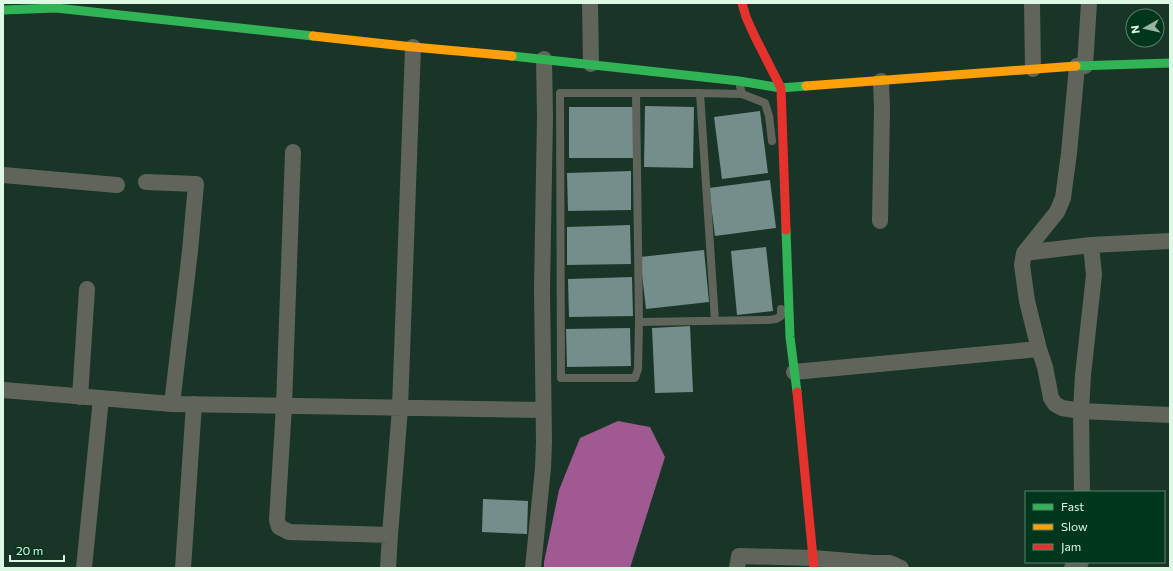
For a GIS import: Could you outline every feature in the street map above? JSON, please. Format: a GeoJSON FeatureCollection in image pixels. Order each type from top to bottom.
{"type":"FeatureCollection","features":[{"type":"Feature","properties":{"kind":"street"},"geometry":{"type":"LineString","coordinates":[[590,3],[591,64]]}},
{"type":"Feature","properties":{"kind":"street"},"geometry":{"type":"LineString","coordinates":[[742,3],[746,17],[755,37],[781,88],[790,338],[800,416],[813,563]]}},
{"type":"Feature","properties":{"kind":"street"},"geometry":{"type":"LineString","coordinates":[[1032,3],[1033,70]]}},
{"type":"Feature","properties":{"kind":"street"},"geometry":{"type":"LineString","coordinates":[[1089,3],[1063,198],[1057,212],[1024,253],[1022,265],[1027,302],[1045,367],[1051,398],[1055,404],[1062,408],[1081,411],[1170,414]]}},
{"type":"Feature","properties":{"kind":"street"},"geometry":{"type":"LineString","coordinates":[[3,10],[57,6],[413,47],[591,64],[739,81],[781,88],[1081,66],[1170,62]]}},
{"type":"Feature","properties":{"kind":"street"},"geometry":{"type":"LineString","coordinates":[[388,568],[400,408],[413,47]]}},
{"type":"Feature","properties":{"kind":"street"},"geometry":{"type":"LineString","coordinates":[[533,568],[543,468],[544,442],[542,289],[545,116],[544,59]]}},
{"type":"Feature","properties":{"kind":"street"},"geometry":{"type":"LineString","coordinates":[[880,221],[882,110],[881,81]]}},
{"type":"Feature","properties":{"kind":"street"},"geometry":{"type":"LineString","coordinates":[[293,152],[284,406],[277,520],[279,527],[289,532],[390,535]]}},
{"type":"Feature","properties":{"kind":"street"},"geometry":{"type":"LineString","coordinates":[[3,176],[117,185]]}},
{"type":"Feature","properties":{"kind":"street"},"geometry":{"type":"LineString","coordinates":[[146,182],[196,184],[190,251],[172,404]]}},
{"type":"Feature","properties":{"kind":"street"},"geometry":{"type":"LineString","coordinates":[[1024,253],[1091,245],[1170,241]]}},
{"type":"Feature","properties":{"kind":"street"},"geometry":{"type":"LineString","coordinates":[[1082,491],[1081,411],[1083,376],[1094,275],[1091,245]]}},
{"type":"Feature","properties":{"kind":"street"},"geometry":{"type":"LineString","coordinates":[[80,397],[87,289]]}},
{"type":"Feature","properties":{"kind":"street"},"geometry":{"type":"LineString","coordinates":[[794,372],[1039,349]]}},
{"type":"Feature","properties":{"kind":"street"},"geometry":{"type":"LineString","coordinates":[[3,390],[172,404],[544,410]]}},
{"type":"Feature","properties":{"kind":"street"},"geometry":{"type":"LineString","coordinates":[[84,568],[101,398]]}},
{"type":"Feature","properties":{"kind":"street"},"geometry":{"type":"LineString","coordinates":[[183,568],[194,404]]}},
{"type":"Feature","properties":{"kind":"street"},"geometry":{"type":"LineString","coordinates":[[737,568],[739,556],[813,563],[890,563],[901,568]]}},
{"type":"Feature","properties":{"kind":"lane"},"geometry":{"type":"LineString","coordinates":[[739,81],[742,94]]}},
{"type":"Feature","properties":{"kind":"lane"},"geometry":{"type":"LineString","coordinates":[[636,93],[639,322],[638,369],[635,378],[561,378],[560,93],[636,93],[700,93],[742,94],[765,103],[769,116],[773,151]]}},
{"type":"Feature","properties":{"kind":"lane"},"geometry":{"type":"LineString","coordinates":[[700,93],[715,321]]}},
{"type":"Feature","properties":{"kind":"lane"},"geometry":{"type":"LineString","coordinates":[[639,322],[715,321],[776,318],[781,316],[780,300]]}},
{"type":"Feature","properties":{"kind":"shaded area"},"geometry":{"type":"Polygon","coordinates":[[[618,421],[650,427],[665,457],[630,568],[544,568],[559,490],[580,438],[618,421]]]}},
{"type":"Feature","properties":{"kind":"building"},"geometry":{"type":"Polygon","coordinates":[[[645,106],[694,107],[693,168],[644,167],[645,106]]]}},
{"type":"Feature","properties":{"kind":"building"},"geometry":{"type":"Polygon","coordinates":[[[569,107],[633,107],[633,158],[569,158],[569,107]]]}},
{"type":"Feature","properties":{"kind":"building"},"geometry":{"type":"Polygon","coordinates":[[[760,111],[768,173],[722,179],[714,117],[760,111]]]}},
{"type":"Feature","properties":{"kind":"building"},"geometry":{"type":"Polygon","coordinates":[[[631,171],[631,210],[568,211],[567,173],[631,171]]]}},
{"type":"Feature","properties":{"kind":"building"},"geometry":{"type":"Polygon","coordinates":[[[770,180],[776,228],[715,236],[709,188],[770,180]]]}},
{"type":"Feature","properties":{"kind":"building"},"geometry":{"type":"Polygon","coordinates":[[[630,225],[631,264],[567,265],[567,227],[630,225]]]}},
{"type":"Feature","properties":{"kind":"building"},"geometry":{"type":"Polygon","coordinates":[[[766,247],[773,311],[737,315],[731,251],[766,247]]]}},
{"type":"Feature","properties":{"kind":"building"},"geometry":{"type":"Polygon","coordinates":[[[704,250],[709,302],[646,309],[640,257],[704,250]]]}},
{"type":"Feature","properties":{"kind":"building"},"geometry":{"type":"Polygon","coordinates":[[[632,277],[633,316],[569,317],[568,279],[632,277]]]}},
{"type":"Feature","properties":{"kind":"building"},"geometry":{"type":"Polygon","coordinates":[[[690,326],[693,392],[655,393],[652,328],[690,326]]]}},
{"type":"Feature","properties":{"kind":"building"},"geometry":{"type":"Polygon","coordinates":[[[630,328],[631,366],[567,367],[566,329],[630,328]]]}},
{"type":"Feature","properties":{"kind":"building"},"geometry":{"type":"Polygon","coordinates":[[[483,499],[528,501],[527,534],[482,532],[483,499]]]}},
{"type":"Feature","properties":{"kind":"traffic: fast"},"geometry":{"type":"LineString","coordinates":[[3,10],[56,8],[313,36]]}},
{"type":"Feature","properties":{"kind":"traffic: fast"},"geometry":{"type":"LineString","coordinates":[[512,56],[739,81],[781,88],[806,86]]}},
{"type":"Feature","properties":{"kind":"traffic: fast"},"geometry":{"type":"LineString","coordinates":[[1076,66],[1170,63]]}},
{"type":"Feature","properties":{"kind":"traffic: fast"},"geometry":{"type":"LineString","coordinates":[[786,230],[790,337],[797,392]]}},
{"type":"Feature","properties":{"kind":"traffic: slow"},"geometry":{"type":"LineString","coordinates":[[313,36],[512,56]]}},
{"type":"Feature","properties":{"kind":"traffic: slow"},"geometry":{"type":"LineString","coordinates":[[806,86],[1076,66]]}},
{"type":"Feature","properties":{"kind":"traffic: jam"},"geometry":{"type":"LineString","coordinates":[[742,3],[746,17],[755,37],[781,88],[786,230]]}},
{"type":"Feature","properties":{"kind":"traffic: jam"},"geometry":{"type":"LineString","coordinates":[[797,392],[814,568]]}}]}
